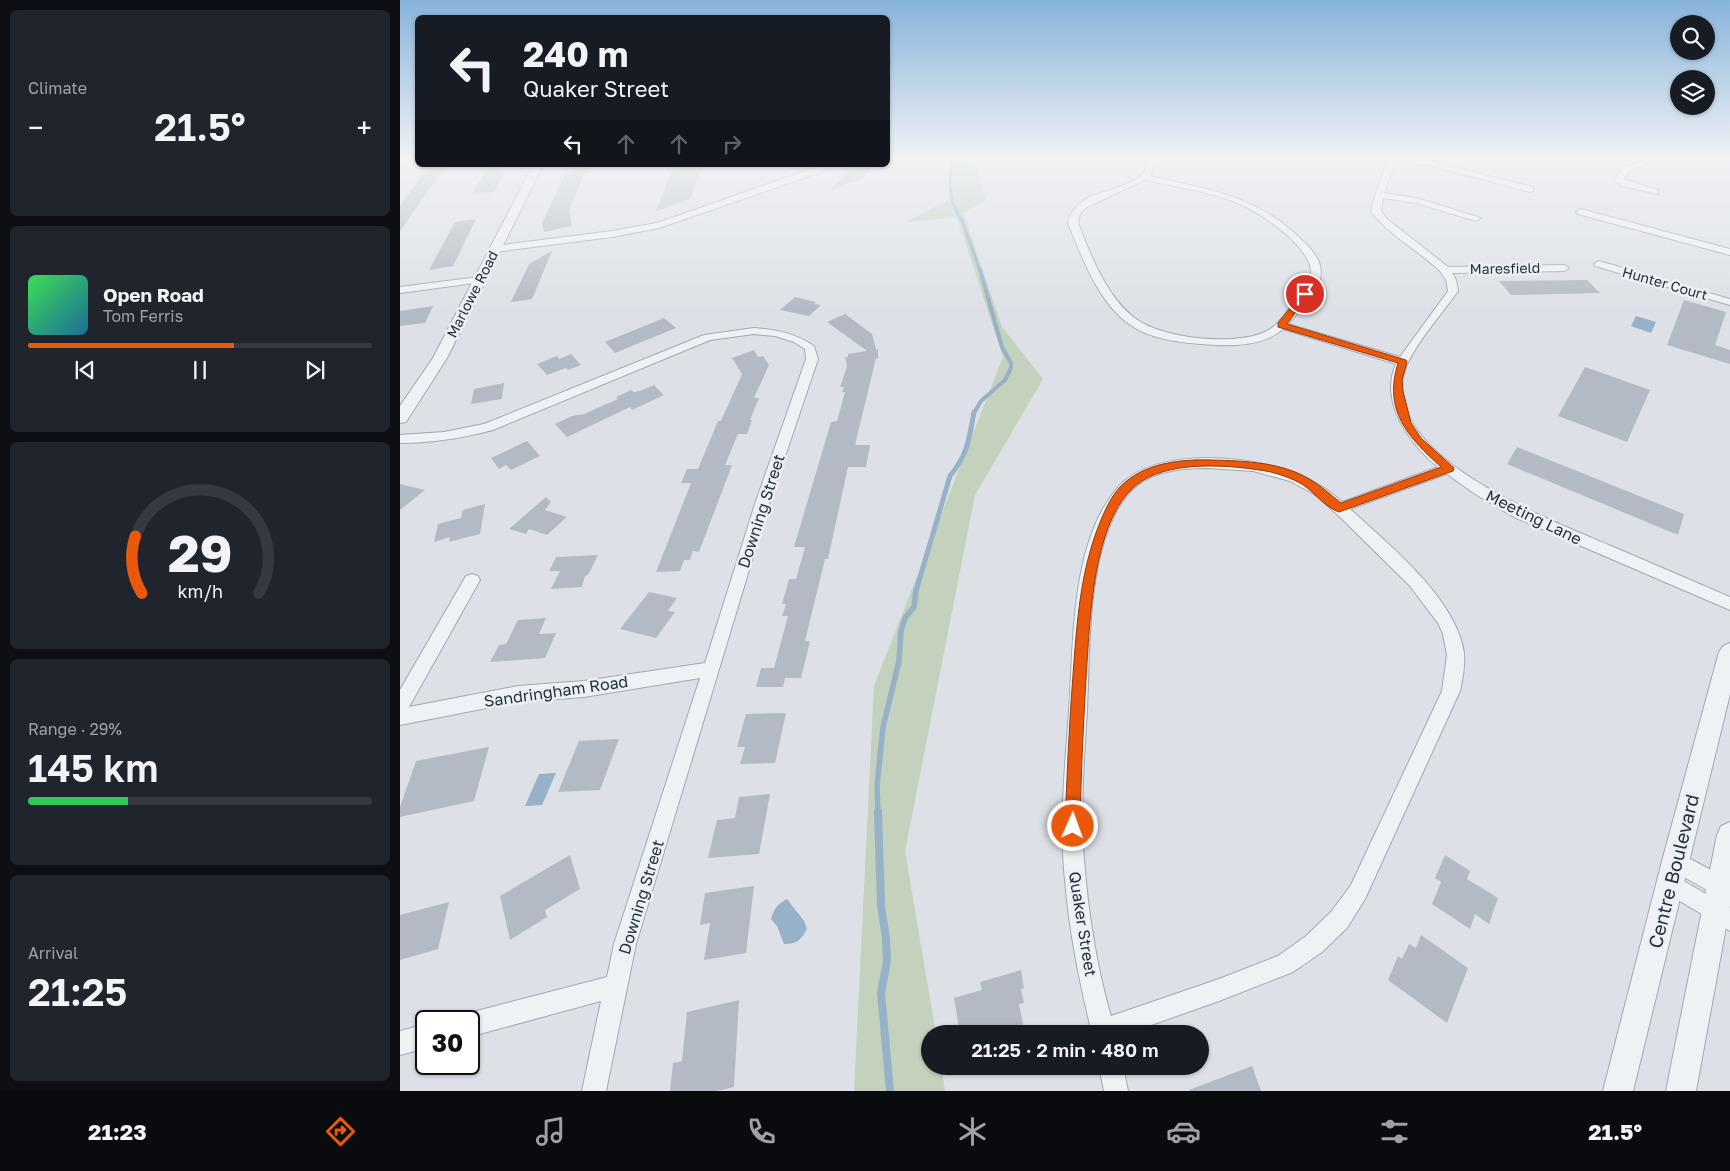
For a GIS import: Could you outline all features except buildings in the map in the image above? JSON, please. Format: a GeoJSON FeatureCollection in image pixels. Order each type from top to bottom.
{"type":"FeatureCollection","features":[{"type":"Feature","properties":{"kind":"street","name":"Marlowe Road"},"geometry":{"type":"LineString","coordinates":[[400,418],[440,358],[478,280],[517,208]]}},
{"type":"Feature","properties":{"kind":"street"},"geometry":{"type":"LineString","coordinates":[[495,249],[620,233],[659,225],[708,208]]}},
{"type":"Feature","properties":{"kind":"street"},"geometry":{"type":"LineString","coordinates":[[1080,208],[1073,217],[1075,228],[1096,274],[1123,314],[1142,328],[1154,332],[1213,341],[1257,338],[1268,335],[1281,325],[1305,294],[1316,274],[1314,260],[1304,248],[1278,223],[1254,208]]}},
{"type":"Feature","properties":{"kind":"street"},"geometry":{"type":"LineString","coordinates":[[1377,208],[1379,216],[1445,270]]}},
{"type":"Feature","properties":{"kind":"street"},"geometry":{"type":"LineString","coordinates":[[1441,208],[1476,218]]}},
{"type":"Feature","properties":{"kind":"street"},"geometry":{"type":"LineString","coordinates":[[1581,212],[1730,252]]}},
{"type":"Feature","properties":{"kind":"street","name":"Hunter Court"},"geometry":{"type":"LineString","coordinates":[[1599,264],[1730,302]]}},
{"type":"Feature","properties":{"kind":"street","name":"Maresfield"},"geometry":{"type":"LineString","coordinates":[[1445,270],[1564,268]]}},
{"type":"Feature","properties":{"kind":"street","name":"Meeting Lane"},"geometry":{"type":"LineString","coordinates":[[1445,270],[1452,278],[1453,291],[1415,342],[1403,362],[1397,380],[1406,424],[1418,440],[1468,483],[1519,513],[1730,604]]}},
{"type":"Feature","properties":{"kind":"street"},"geometry":{"type":"LineString","coordinates":[[400,290],[478,280]]}},
{"type":"Feature","properties":{"kind":"street"},"geometry":{"type":"LineString","coordinates":[[1281,325],[1403,362]]}},
{"type":"Feature","properties":{"kind":"street","name":"Downing Street"},"geometry":{"type":"LineString","coordinates":[[400,438],[434,439],[456,436],[488,427],[708,336],[754,331],[776,333],[798,340],[810,348],[812,359],[762,504],[625,944],[594,1091]]}},
{"type":"Feature","properties":{"kind":"street","name":"Quaker Street"},"geometry":{"type":"LineString","coordinates":[[1102,1025],[1094,997],[1080,917],[1072,844],[1075,742],[1085,603],[1093,558],[1105,520],[1113,504],[1124,490],[1137,479],[1154,470],[1194,463],[1235,464],[1273,469],[1307,482],[1339,508],[1423,591],[1438,609],[1449,629],[1455,650],[1456,670],[1451,691],[1410,777],[1374,861],[1358,892],[1339,920],[1314,944],[1285,964],[1123,1025]]}},
{"type":"Feature","properties":{"kind":"street"},"geometry":{"type":"LineString","coordinates":[[1339,508],[1449,468]]}},
{"type":"Feature","properties":{"kind":"street"},"geometry":{"type":"LineString","coordinates":[[400,708],[472,580]]}},
{"type":"Feature","properties":{"kind":"street","name":"Centre Boulevard"},"geometry":{"type":"LineString","coordinates":[[1618,1091],[1672,872],[1730,652]]}},
{"type":"Feature","properties":{"kind":"street","name":"Sandringham Road"},"geometry":{"type":"LineString","coordinates":[[400,717],[518,694],[584,689],[712,669]]}},
{"type":"Feature","properties":{"kind":"street"},"geometry":{"type":"LineString","coordinates":[[1681,1091],[1724,903],[1730,835]]}},
{"type":"Feature","properties":{"kind":"street"},"geometry":{"type":"LineString","coordinates":[[1672,872],[1724,903]]}},
{"type":"Feature","properties":{"kind":"street"},"geometry":{"type":"LineString","coordinates":[[480,1022],[616,986]]}},
{"type":"Feature","properties":{"kind":"street"},"geometry":{"type":"LineString","coordinates":[[400,1043],[415,1039]]}},
{"type":"Feature","properties":{"kind":"street"},"geometry":{"type":"LineString","coordinates":[[1113,1075],[1116,1091]]}},
{"type":"Feature","properties":{"kind":"green space"},"geometry":{"type":"Polygon","coordinates":[[[933,208],[972,208],[963,212],[1002,327],[1043,379],[975,495],[905,851],[934,1025],[921,1025],[921,1075],[942,1075],[945,1091],[854,1091],[874,686],[1003,357],[957,217],[906,222],[933,208]]]}},
{"type":"Feature","properties":{"kind":"water"},"geometry":{"type":"Polygon","coordinates":[[[1636,316],[1656,322],[1651,333],[1631,326],[1636,316]]]}},
{"type":"Feature","properties":{"kind":"water"},"geometry":{"type":"Polygon","coordinates":[[[556,773],[542,805],[525,806],[539,774],[556,773]]]}},
{"type":"Feature","properties":{"kind":"water"},"geometry":{"type":"Polygon","coordinates":[[[787,899],[804,921],[807,929],[798,941],[784,944],[777,926],[771,919],[777,907],[787,899]]]}},
{"type":"Feature","properties":{"kind":"waterway"},"geometry":{"type":"LineString","coordinates":[[955,208],[963,223],[980,271]]}},
{"type":"Feature","properties":{"kind":"waterway"},"geometry":{"type":"LineString","coordinates":[[974,413],[981,401],[1005,380],[1011,368],[1011,363],[1002,347],[980,270]]}},
{"type":"Feature","properties":{"kind":"waterway"},"geometry":{"type":"LineString","coordinates":[[916,591],[950,476],[961,461],[967,446],[974,412]]}},
{"type":"Feature","properties":{"kind":"waterway"},"geometry":{"type":"LineString","coordinates":[[878,813],[877,786],[883,727],[899,661],[901,631],[905,618],[914,607],[916,590]]}},
{"type":"Feature","properties":{"kind":"waterway"},"geometry":{"type":"LineString","coordinates":[[878,812],[881,906],[886,938],[887,961],[881,993],[890,1091]]}},
{"type":"Feature","properties":{"kind":"route"},"geometry":{"type":"LineString","coordinates":[[1073,826],[1075,742],[1085,603],[1093,558],[1105,520],[1113,504],[1124,490],[1137,479],[1154,470],[1173,465],[1194,463],[1235,464],[1273,469],[1291,475],[1307,482],[1322,492],[1339,508],[1381,491],[1449,468],[1418,440],[1406,424],[1401,409],[1397,380],[1403,362],[1281,325],[1305,294]]}}]}
